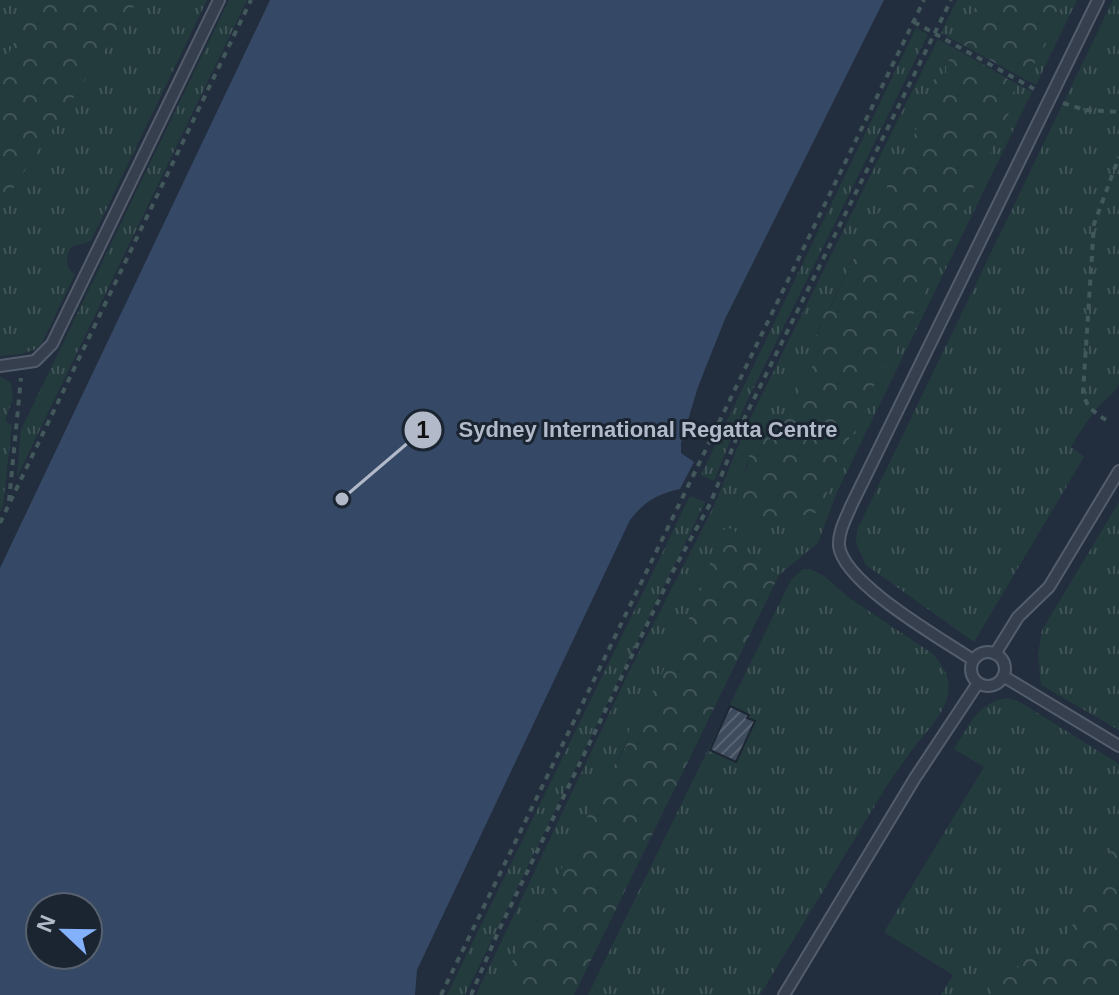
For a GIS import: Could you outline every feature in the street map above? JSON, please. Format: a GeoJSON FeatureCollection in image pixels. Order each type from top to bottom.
{"type":"FeatureCollection","features":[{"type":"Feature","properties":{"kind":"lane"},"geometry":{"type":"LineString","coordinates":[[0,366],[35,361],[52,344],[219,0]]}},
{"type":"Feature","properties":{"kind":"lane"},"geometry":{"type":"LineString","coordinates":[[973,660],[861,582],[842,557],[839,536],[858,491],[1098,0]]}},
{"type":"Feature","properties":{"kind":"lane"},"geometry":{"type":"LineString","coordinates":[[995,654],[1018,617],[1049,587],[1119,471]]}},
{"type":"Feature","properties":{"kind":"lane"},"geometry":{"type":"LineString","coordinates":[[981,653],[995,654],[1003,661],[1003,676],[995,684],[978,683],[971,673],[973,660],[981,653]]}},
{"type":"Feature","properties":{"kind":"lane"},"geometry":{"type":"LineString","coordinates":[[1003,676],[1119,746]]}},
{"type":"Feature","properties":{"kind":"lane"},"geometry":{"type":"LineString","coordinates":[[784,995],[915,778],[978,683]]}},
{"type":"Feature","properties":{"kind":"path"},"geometry":{"type":"LineString","coordinates":[[0,523],[251,0]]}},
{"type":"Feature","properties":{"kind":"path"},"geometry":{"type":"LineString","coordinates":[[441,995],[924,0]]}},
{"type":"Feature","properties":{"kind":"path"},"geometry":{"type":"LineString","coordinates":[[471,995],[499,930],[665,587],[710,504],[745,417],[951,0]]}},
{"type":"Feature","properties":{"kind":"path"},"geometry":{"type":"LineString","coordinates":[[913,22],[1034,89]]}},
{"type":"Feature","properties":{"kind":"path"},"geometry":{"type":"LineString","coordinates":[[1063,103],[1085,110],[1119,112]]}},
{"type":"Feature","properties":{"kind":"path"},"geometry":{"type":"LineString","coordinates":[[1106,420],[1092,411],[1085,402],[1083,392],[1094,224],[1119,157]]}},
{"type":"Feature","properties":{"kind":"path"},"geometry":{"type":"LineString","coordinates":[[9,504],[23,364]]}},
{"type":"Feature","properties":{"kind":"green space"},"geometry":{"type":"Polygon","coordinates":[[[0,0],[207,0],[91,241],[71,247],[67,262],[75,274],[42,343],[22,354],[0,356],[0,0]]]}},
{"type":"Feature","properties":{"kind":"green space"},"geometry":{"type":"Polygon","coordinates":[[[36,0],[138,0],[0,208],[0,70],[36,0]]]}},
{"type":"Feature","properties":{"kind":"green space"},"geometry":{"type":"Polygon","coordinates":[[[229,0],[247,0],[17,477],[21,430],[229,0]]]}},
{"type":"Feature","properties":{"kind":"green space"},"geometry":{"type":"Polygon","coordinates":[[[957,0],[977,0],[961,44],[941,33],[957,0]]]}},
{"type":"Feature","properties":{"kind":"green space"},"geometry":{"type":"Polygon","coordinates":[[[977,0],[1064,0],[1028,81],[961,44],[977,0]]]}},
{"type":"Feature","properties":{"kind":"green space"},"geometry":{"type":"Polygon","coordinates":[[[1064,0],[1077,0],[1036,85],[1028,81],[1064,0]]]}},
{"type":"Feature","properties":{"kind":"green space"},"geometry":{"type":"Polygon","coordinates":[[[1113,0],[1119,0],[1119,384],[1093,413],[1071,447],[1084,457],[974,642],[866,565],[856,543],[857,530],[1113,0]]]}},
{"type":"Feature","properties":{"kind":"green space"},"geometry":{"type":"Polygon","coordinates":[[[916,28],[928,34],[745,405],[714,481],[701,475],[916,28]]]}},
{"type":"Feature","properties":{"kind":"green space"},"geometry":{"type":"Polygon","coordinates":[[[938,39],[956,49],[947,62],[946,73],[910,147],[891,169],[882,209],[871,223],[815,337],[814,363],[778,432],[759,436],[740,480],[771,522],[820,512],[834,474],[849,453],[849,437],[871,396],[877,376],[896,356],[902,319],[913,315],[952,241],[1009,113],[1015,83],[1032,92],[837,492],[818,543],[779,575],[752,556],[733,528],[710,568],[706,586],[697,594],[693,610],[643,713],[631,716],[626,745],[593,803],[581,840],[572,846],[538,920],[517,945],[509,973],[493,995],[476,995],[630,670],[713,508],[746,427],[938,39]]]}},
{"type":"Feature","properties":{"kind":"green space"},"geometry":{"type":"Polygon","coordinates":[[[956,49],[1015,83],[1009,113],[952,241],[913,315],[902,319],[896,356],[877,376],[863,424],[849,437],[849,453],[834,474],[820,512],[771,522],[744,513],[740,480],[748,466],[750,450],[759,436],[778,432],[814,363],[815,337],[821,327],[820,315],[830,308],[871,223],[882,209],[891,169],[910,147],[934,79],[946,73],[947,63],[956,49]]]}},
{"type":"Feature","properties":{"kind":"green space"},"geometry":{"type":"Polygon","coordinates":[[[0,376],[11,383],[13,398],[5,421],[12,425],[0,512],[0,376]]]}},
{"type":"Feature","properties":{"kind":"green space"},"geometry":{"type":"Polygon","coordinates":[[[690,496],[705,502],[465,995],[447,995],[690,496]]]}},
{"type":"Feature","properties":{"kind":"green space"},"geometry":{"type":"Polygon","coordinates":[[[1119,502],[1119,730],[1041,685],[1038,654],[1042,630],[1119,502]]]}},
{"type":"Feature","properties":{"kind":"green space"},"geometry":{"type":"Polygon","coordinates":[[[733,528],[752,556],[779,575],[574,995],[493,995],[509,973],[517,945],[538,920],[572,846],[581,840],[593,803],[626,745],[631,716],[643,712],[693,610],[697,594],[706,586],[715,536],[721,530],[733,528]]]}},
{"type":"Feature","properties":{"kind":"green space"},"geometry":{"type":"Polygon","coordinates":[[[803,569],[824,576],[848,597],[933,654],[948,680],[948,692],[940,714],[888,784],[760,995],[588,995],[786,590],[803,569]]]}},
{"type":"Feature","properties":{"kind":"green space"},"geometry":{"type":"Polygon","coordinates":[[[1008,698],[1020,702],[1119,764],[1119,841],[1115,843],[1077,918],[1053,956],[1029,957],[1017,968],[990,980],[992,995],[941,995],[953,975],[884,932],[984,767],[954,749],[982,710],[997,700],[1008,698]]]}},
{"type":"Feature","properties":{"kind":"green space"},"geometry":{"type":"Polygon","coordinates":[[[1119,841],[1119,995],[992,995],[990,980],[1000,966],[1017,968],[1029,957],[1053,955],[1077,918],[1115,843],[1119,841]]]}},
{"type":"Feature","properties":{"kind":"water"},"geometry":{"type":"Polygon","coordinates":[[[270,0],[884,0],[725,319],[698,387],[681,443],[681,453],[694,462],[680,489],[652,500],[630,520],[417,970],[415,995],[0,995],[0,568],[270,0]]]}},
{"type":"Feature","properties":{"kind":"building"},"geometry":{"type":"Polygon","coordinates":[[[730,706],[755,721],[736,762],[710,750],[730,706]]]}},
{"type":"Feature","properties":{"kind":"place","name":"Sydney International Regatta Centre"},"geometry":{"type":"Point","coordinates":[342,499]}}]}
